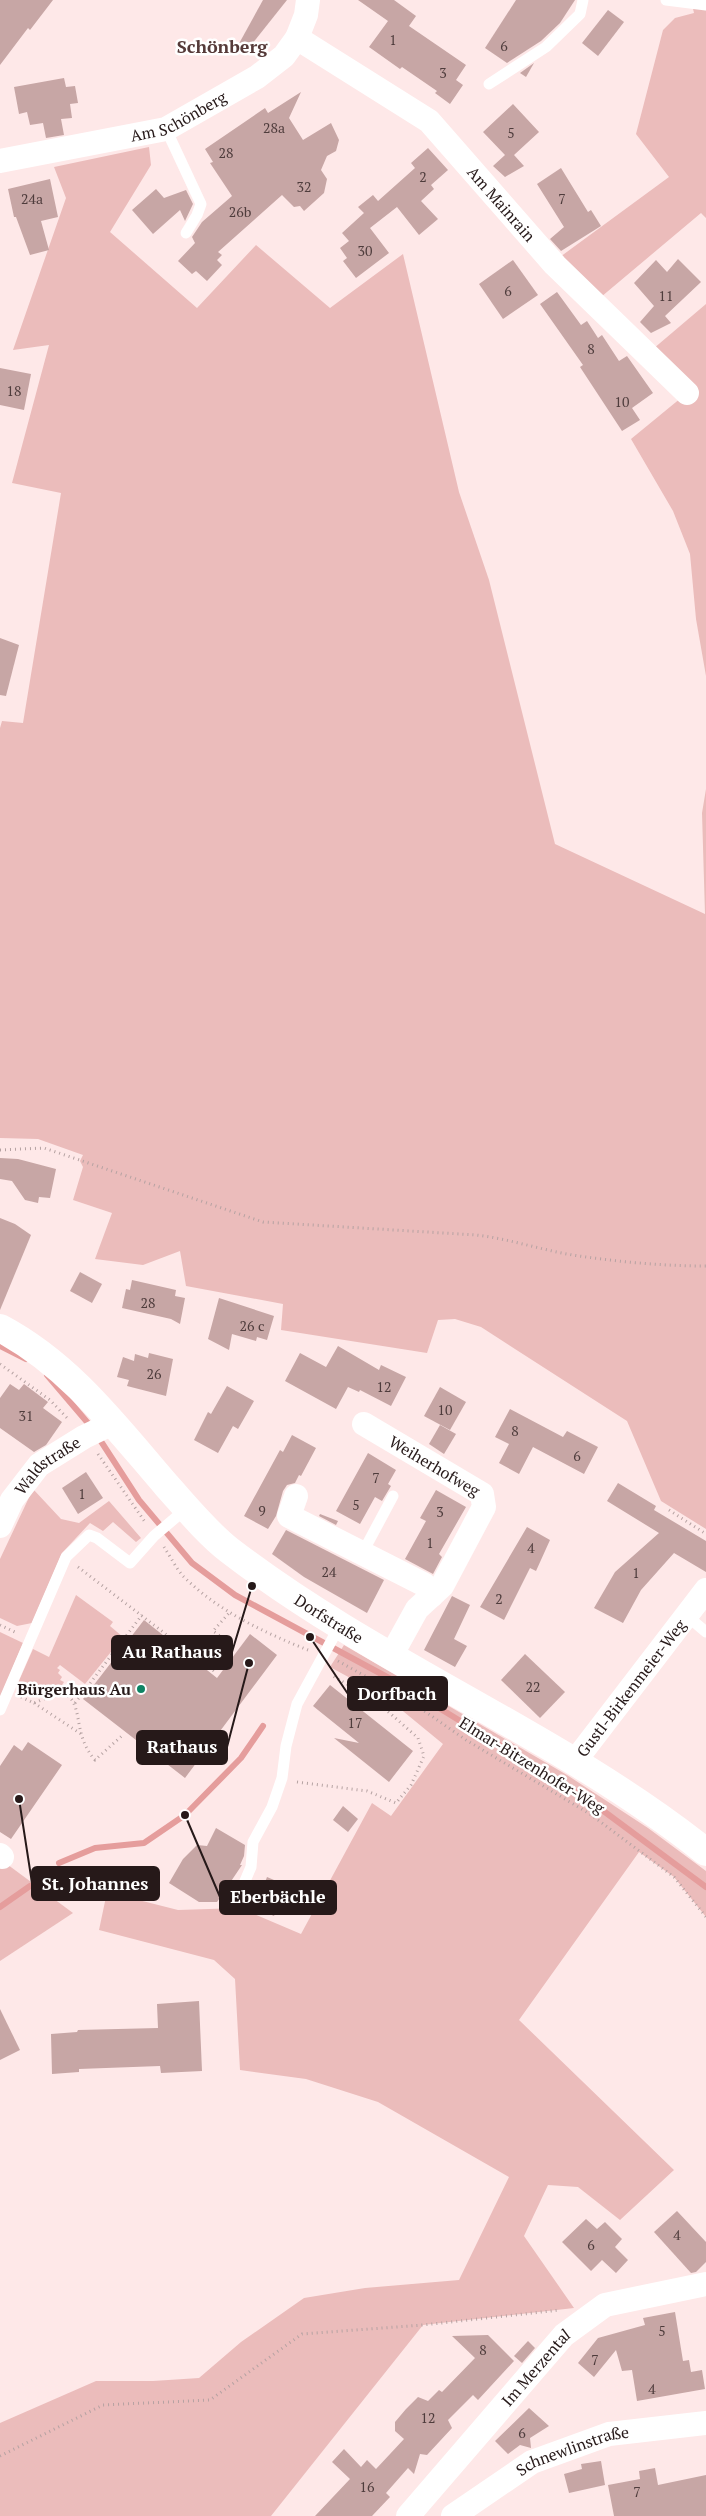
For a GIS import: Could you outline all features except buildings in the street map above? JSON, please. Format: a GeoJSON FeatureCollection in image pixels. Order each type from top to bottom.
{"type":"FeatureCollection","features":[{"type":"Feature","properties":{"kind":"main road","name":"Dorfstraße"},"geometry":{"type":"LineString","coordinates":[[0,1328],[17,1337],[61,1369],[96,1432],[179,1515],[226,1548],[335,1632],[391,1656],[575,1762],[649,1809],[706,1852]]}},
{"type":"Feature","properties":{"kind":"street","name":"Am Schönberg"},"geometry":{"type":"LineString","coordinates":[[0,161],[166,128],[257,77],[284,56],[297,38],[306,15],[308,0]]}},
{"type":"Feature","properties":{"kind":"street","name":"Am Mainrain"},"geometry":{"type":"LineString","coordinates":[[297,38],[429,121],[555,265],[687,393]]}},
{"type":"Feature","properties":{"kind":"street","name":"Weiherhofweg"},"geometry":{"type":"LineString","coordinates":[[364,1424],[482,1494],[484,1507],[442,1586],[417,1609],[391,1656]]}},
{"type":"Feature","properties":{"kind":"street","name":"Waldstraße"},"geometry":{"type":"LineString","coordinates":[[0,1526],[12,1500],[39,1465],[96,1432]]}},
{"type":"Feature","properties":{"kind":"street"},"geometry":{"type":"LineString","coordinates":[[296,1496],[289,1516],[425,1585],[431,1596]]}},
{"type":"Feature","properties":{"kind":"street","name":"Gustl-Birkenmeier-Weg"},"geometry":{"type":"LineString","coordinates":[[575,1762],[706,1590]]}},
{"type":"Feature","properties":{"kind":"street","name":"Im Merzental"},"geometry":{"type":"LineString","coordinates":[[408,2516],[564,2335],[605,2305],[706,2284]]}},
{"type":"Feature","properties":{"kind":"street","name":"Schnewlinstraße"},"geometry":{"type":"LineString","coordinates":[[453,2516],[532,2462],[609,2434],[706,2423]]}},
{"type":"Feature","properties":{"kind":"lane"},"geometry":{"type":"LineString","coordinates":[[489,84],[546,47],[580,14],[583,0]]}},
{"type":"Feature","properties":{"kind":"lane"},"geometry":{"type":"LineString","coordinates":[[666,0],[706,5]]}},
{"type":"Feature","properties":{"kind":"lane"},"geometry":{"type":"LineString","coordinates":[[166,128],[201,204],[197,215],[186,233]]}},
{"type":"Feature","properties":{"kind":"lane"},"geometry":{"type":"LineString","coordinates":[[363,1552],[394,1496]]}},
{"type":"Feature","properties":{"kind":"lane"},"geometry":{"type":"LineString","coordinates":[[0,1710],[66,1558],[89,1534],[130,1563],[155,1536],[179,1515]]}},
{"type":"Feature","properties":{"kind":"lane"},"geometry":{"type":"LineString","coordinates":[[686,1615],[706,1632]]}},
{"type":"Feature","properties":{"kind":"lane"},"geometry":{"type":"LineString","coordinates":[[242,1888],[251,1867],[253,1842],[272,1806],[282,1778],[286,1746],[296,1704],[335,1632]]}},
{"type":"Feature","properties":{"kind":"path"},"geometry":{"type":"LineString","coordinates":[[0,1150],[44,1148],[263,1222],[476,1235],[501,1238],[577,1256],[654,1265],[706,1266]]}},
{"type":"Feature","properties":{"kind":"path","name":"Elmar-Bitzenhofer-Weg"},"geometry":{"type":"LineString","coordinates":[[0,1364],[96,1432],[98,1454],[183,1575],[229,1613],[262,1631],[323,1654],[370,1678],[410,1701],[466,1740],[590,1814],[674,1877],[706,1917]]}},
{"type":"Feature","properties":{"kind":"path"},"geometry":{"type":"LineString","coordinates":[[669,1510],[706,1534]]}},
{"type":"Feature","properties":{"kind":"path"},"geometry":{"type":"LineString","coordinates":[[66,1558],[214,1671],[233,1645],[213,1631],[229,1613]]}},
{"type":"Feature","properties":{"kind":"path"},"geometry":{"type":"LineString","coordinates":[[75,1703],[142,1615]]}},
{"type":"Feature","properties":{"kind":"path"},"geometry":{"type":"LineString","coordinates":[[282,1778],[306,1784],[367,1791],[396,1803],[411,1785],[424,1756],[418,1738],[375,1700],[316,1666]]}},
{"type":"Feature","properties":{"kind":"path"},"geometry":{"type":"LineString","coordinates":[[8,1692],[34,1703],[81,1734]]}},
{"type":"Feature","properties":{"kind":"path"},"geometry":{"type":"LineString","coordinates":[[34,1703],[61,1694],[75,1703],[81,1734],[90,1754],[95,1760],[124,1734]]}},
{"type":"Feature","properties":{"kind":"path"},"geometry":{"type":"LineString","coordinates":[[0,2456],[103,2406],[210,2400],[302,2334],[422,2325],[565,2309]]}},
{"type":"Feature","properties":{"kind":"shaded area"},"geometry":{"type":"Polygon","coordinates":[[[691,0],[706,0],[706,218],[701,213],[601,297],[560,257],[669,177],[636,134],[663,30],[675,18],[694,13],[691,0]]]}},
{"type":"Feature","properties":{"kind":"shaded area"},"geometry":{"type":"Polygon","coordinates":[[[149,147],[151,165],[110,232],[197,308],[256,245],[330,308],[403,254],[459,492],[489,580],[555,844],[705,914],[702,813],[706,789],[706,1529],[661,1501],[627,1421],[481,1327],[455,1319],[438,1320],[427,1353],[281,1330],[283,1304],[186,1286],[180,1251],[143,1265],[95,1259],[112,1213],[73,1200],[83,1167],[80,1161],[83,1155],[38,1139],[0,1138],[0,728],[2,721],[23,723],[61,493],[12,483],[49,345],[13,350],[66,198],[54,167],[149,147]]]}},
{"type":"Feature","properties":{"kind":"shaded area"},"geometry":{"type":"Polygon","coordinates":[[[706,304],[706,676],[696,619],[690,554],[673,511],[631,439],[687,393],[653,349],[706,304]]]}},
{"type":"Feature","properties":{"kind":"shaded area"},"geometry":{"type":"Polygon","coordinates":[[[33,1489],[61,1519],[79,1523],[109,1501],[141,1538],[136,1542],[113,1522],[103,1531],[90,1523],[62,1553],[32,1623],[17,1626],[0,1618],[0,1559],[33,1489]]]}},
{"type":"Feature","properties":{"kind":"shaded area"},"geometry":{"type":"Polygon","coordinates":[[[76,1595],[113,1622],[110,1626],[123,1637],[85,1684],[60,1665],[57,1668],[60,1670],[58,1673],[62,1677],[60,1680],[64,1682],[62,1685],[71,1691],[33,1696],[24,1692],[18,1683],[33,1649],[49,1657],[76,1595]]]}},
{"type":"Feature","properties":{"kind":"shaded area"},"geometry":{"type":"Polygon","coordinates":[[[0,1632],[23,1643],[0,1698],[0,1632]]]}},
{"type":"Feature","properties":{"kind":"shaded area"},"geometry":{"type":"Polygon","coordinates":[[[344,1645],[567,1775],[648,1828],[706,1871],[706,1917],[674,1877],[639,1852],[519,2020],[674,2170],[620,2220],[578,2187],[548,2185],[524,2236],[574,2308],[423,2325],[271,2516],[0,2516],[0,2423],[96,2381],[153,2381],[199,2378],[241,2342],[304,2298],[365,2288],[459,2280],[509,2177],[378,2102],[306,2079],[240,2070],[235,1979],[214,1960],[99,1930],[107,1892],[178,1910],[240,1908],[301,1934],[372,1803],[391,1816],[443,1744],[387,1698],[330,1667],[344,1645]]]}},
{"type":"Feature","properties":{"kind":"shaded area"},"geometry":{"type":"Polygon","coordinates":[[[0,1859],[73,1913],[0,1961],[0,1859]]]}},
{"type":"Feature","properties":{"kind":"waterway"},"geometry":{"type":"LineString","coordinates":[[0,1346],[26,1359]]}},
{"type":"Feature","properties":{"kind":"waterway"},"geometry":{"type":"LineString","coordinates":[[47,1375],[93,1429],[139,1500],[192,1563],[235,1595],[400,1684],[586,1798],[706,1887]]}},
{"type":"Feature","properties":{"kind":"waterway"},"geometry":{"type":"LineString","coordinates":[[59,1863],[95,1848],[144,1843],[185,1815],[241,1758],[263,1726]]}},
{"type":"Feature","properties":{"kind":"waterway"},"geometry":{"type":"LineString","coordinates":[[0,1907],[30,1886]]}},
{"type":"Feature","properties":{"kind":"place","name":"Au Rathaus"},"geometry":{"type":"Point","coordinates":[252,1586]}},
{"type":"Feature","properties":{"kind":"place","name":"Dorfbach"},"geometry":{"type":"Point","coordinates":[310,1637]}},
{"type":"Feature","properties":{"kind":"place","name":"Rathaus"},"geometry":{"type":"Point","coordinates":[249,1663]}},
{"type":"Feature","properties":{"kind":"place","name":"Bürgerhaus Au"},"geometry":{"type":"Point","coordinates":[141,1689]}},
{"type":"Feature","properties":{"kind":"place","name":"St. Johannes"},"geometry":{"type":"Point","coordinates":[19,1799]}},
{"type":"Feature","properties":{"kind":"place","name":"Eberbächle"},"geometry":{"type":"Point","coordinates":[185,1815]}},
{"type":"Feature","properties":{"kind":"district","name":"Schönberg"},"geometry":{"type":"Point","coordinates":[222,46]}}]}
